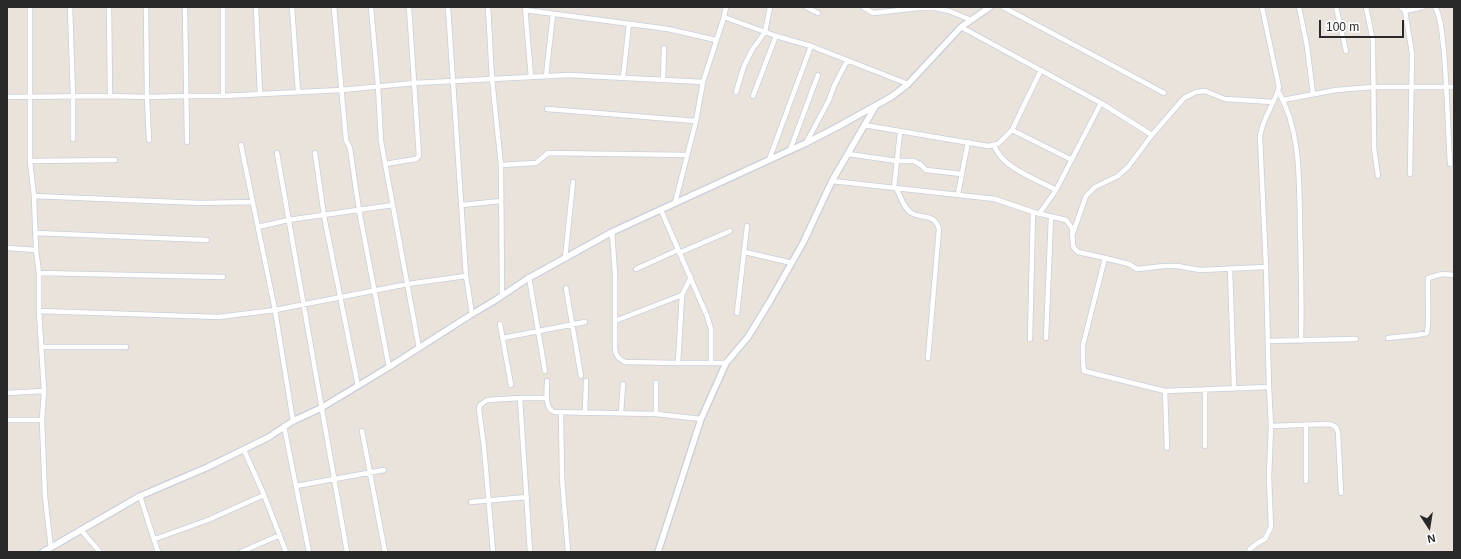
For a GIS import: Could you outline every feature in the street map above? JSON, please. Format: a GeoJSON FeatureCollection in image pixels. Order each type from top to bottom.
{"type":"FeatureCollection","features":[{"type":"Feature","properties":{"kind":"street"},"geometry":{"type":"LineString","coordinates":[[30,7],[30,161],[39,273],[39,311],[44,391],[42,420],[45,497],[51,548]]}},
{"type":"Feature","properties":{"kind":"street"},"geometry":{"type":"LineString","coordinates":[[70,7],[73,139]]}},
{"type":"Feature","properties":{"kind":"street"},"geometry":{"type":"LineString","coordinates":[[109,7],[110,96]]}},
{"type":"Feature","properties":{"kind":"street"},"geometry":{"type":"LineString","coordinates":[[146,7],[149,140]]}},
{"type":"Feature","properties":{"kind":"street"},"geometry":{"type":"LineString","coordinates":[[185,7],[186,142]]}},
{"type":"Feature","properties":{"kind":"street"},"geometry":{"type":"LineString","coordinates":[[223,7],[223,96]]}},
{"type":"Feature","properties":{"kind":"street"},"geometry":{"type":"LineString","coordinates":[[256,7],[260,94]]}},
{"type":"Feature","properties":{"kind":"street"},"geometry":{"type":"LineString","coordinates":[[292,7],[298,92]]}},
{"type":"Feature","properties":{"kind":"street"},"geometry":{"type":"LineString","coordinates":[[334,7],[346,140],[350,148],[359,210],[389,367]]}},
{"type":"Feature","properties":{"kind":"street"},"geometry":{"type":"LineString","coordinates":[[372,7],[381,141],[419,348]]}},
{"type":"Feature","properties":{"kind":"street"},"geometry":{"type":"LineString","coordinates":[[385,164],[416,159],[419,156],[409,7]]}},
{"type":"Feature","properties":{"kind":"street"},"geometry":{"type":"LineString","coordinates":[[448,7],[466,276],[472,314]]}},
{"type":"Feature","properties":{"kind":"street"},"geometry":{"type":"LineString","coordinates":[[488,7],[492,80],[501,165],[503,241],[502,294]]}},
{"type":"Feature","properties":{"kind":"street"},"geometry":{"type":"LineString","coordinates":[[674,203],[696,122],[703,82],[726,7]]}},
{"type":"Feature","properties":{"kind":"street"},"geometry":{"type":"LineString","coordinates":[[736,92],[744,66],[752,50],[765,32],[770,7]]}},
{"type":"Feature","properties":{"kind":"street"},"geometry":{"type":"LineString","coordinates":[[806,7],[818,13]]}},
{"type":"Feature","properties":{"kind":"street"},"geometry":{"type":"LineString","coordinates":[[863,7],[873,13],[919,8],[935,8],[949,11],[971,20]]}},
{"type":"Feature","properties":{"kind":"street"},"geometry":{"type":"LineString","coordinates":[[43,552],[140,496],[244,450],[269,437],[293,421],[321,408],[494,301],[502,294],[529,277],[565,259],[612,232],[790,150],[876,106],[908,84],[961,27],[990,7]]}},
{"type":"Feature","properties":{"kind":"street"},"geometry":{"type":"LineString","coordinates":[[1003,7],[1164,93]]}},
{"type":"Feature","properties":{"kind":"street"},"geometry":{"type":"LineString","coordinates":[[1249,552],[1254,546],[1265,539],[1271,527],[1269,477],[1271,426],[1268,387],[1266,267],[1260,137],[1263,121],[1278,90],[1278,79],[1262,7]]}},
{"type":"Feature","properties":{"kind":"street"},"geometry":{"type":"LineString","coordinates":[[1299,7],[1307,46],[1313,94]]}},
{"type":"Feature","properties":{"kind":"street"},"geometry":{"type":"LineString","coordinates":[[1336,7],[1346,51]]}},
{"type":"Feature","properties":{"kind":"street"},"geometry":{"type":"LineString","coordinates":[[1366,7],[1372,41],[1374,148],[1378,176]]}},
{"type":"Feature","properties":{"kind":"street"},"geometry":{"type":"LineString","coordinates":[[1401,7],[1405,11],[1412,53],[1410,174]]}},
{"type":"Feature","properties":{"kind":"street"},"geometry":{"type":"LineString","coordinates":[[1405,11],[1423,7]]}},
{"type":"Feature","properties":{"kind":"street"},"geometry":{"type":"LineString","coordinates":[[1435,7],[1442,33],[1447,86],[1450,164]]}},
{"type":"Feature","properties":{"kind":"street"},"geometry":{"type":"LineString","coordinates":[[531,77],[525,9],[668,29],[716,40]]}},
{"type":"Feature","properties":{"kind":"street"},"geometry":{"type":"LineString","coordinates":[[546,76],[553,14]]}},
{"type":"Feature","properties":{"kind":"street"},"geometry":{"type":"LineString","coordinates":[[724,17],[776,36],[811,46],[908,84]]}},
{"type":"Feature","properties":{"kind":"street"},"geometry":{"type":"LineString","coordinates":[[623,78],[628,24]]}},
{"type":"Feature","properties":{"kind":"street"},"geometry":{"type":"LineString","coordinates":[[961,27],[1101,103],[1152,135]]}},
{"type":"Feature","properties":{"kind":"street"},"geometry":{"type":"LineString","coordinates":[[753,96],[776,36]]}},
{"type":"Feature","properties":{"kind":"street"},"geometry":{"type":"LineString","coordinates":[[769,160],[811,46]]}},
{"type":"Feature","properties":{"kind":"street"},"geometry":{"type":"LineString","coordinates":[[663,80],[664,48]]}},
{"type":"Feature","properties":{"kind":"street"},"geometry":{"type":"LineString","coordinates":[[806,142],[829,100],[847,61]]}},
{"type":"Feature","properties":{"kind":"street"},"geometry":{"type":"LineString","coordinates":[[864,125],[994,146],[1012,130],[1041,70]]}},
{"type":"Feature","properties":{"kind":"street"},"geometry":{"type":"LineString","coordinates":[[7,98],[73,96],[223,96],[341,90],[415,83],[569,75],[703,82]]}},
{"type":"Feature","properties":{"kind":"street"},"geometry":{"type":"LineString","coordinates":[[790,150],[818,75]]}},
{"type":"Feature","properties":{"kind":"street"},"geometry":{"type":"LineString","coordinates":[[1283,100],[1336,90],[1372,87],[1454,87]]}},
{"type":"Feature","properties":{"kind":"street"},"geometry":{"type":"LineString","coordinates":[[1278,90],[1283,100],[1293,132],[1296,153],[1299,191],[1302,290],[1301,341]]}},
{"type":"Feature","properties":{"kind":"street"},"geometry":{"type":"LineString","coordinates":[[1073,234],[1086,196],[1095,187],[1118,176],[1128,167],[1152,135],[1184,98],[1196,92],[1205,91],[1225,100],[1273,102]]}},
{"type":"Feature","properties":{"kind":"street"},"geometry":{"type":"LineString","coordinates":[[1039,214],[1056,190],[1101,103]]}},
{"type":"Feature","properties":{"kind":"street"},"geometry":{"type":"LineString","coordinates":[[658,552],[701,419],[726,363],[748,337],[792,263],[832,181],[876,106]]}},
{"type":"Feature","properties":{"kind":"street"},"geometry":{"type":"LineString","coordinates":[[547,109],[696,122]]}},
{"type":"Feature","properties":{"kind":"street"},"geometry":{"type":"LineString","coordinates":[[1012,130],[1072,160]]}},
{"type":"Feature","properties":{"kind":"street"},"geometry":{"type":"LineString","coordinates":[[900,132],[895,189],[909,211],[934,220],[937,223],[938,229],[928,358]]}},
{"type":"Feature","properties":{"kind":"street"},"geometry":{"type":"LineString","coordinates":[[958,194],[968,142]]}},
{"type":"Feature","properties":{"kind":"street"},"geometry":{"type":"LineString","coordinates":[[241,145],[275,310],[293,421]]}},
{"type":"Feature","properties":{"kind":"street"},"geometry":{"type":"LineString","coordinates":[[994,146],[1006,163],[1056,190]]}},
{"type":"Feature","properties":{"kind":"street"},"geometry":{"type":"LineString","coordinates":[[277,153],[347,552]]}},
{"type":"Feature","properties":{"kind":"street"},"geometry":{"type":"LineString","coordinates":[[501,165],[536,163],[548,153],[687,155]]}},
{"type":"Feature","properties":{"kind":"street"},"geometry":{"type":"LineString","coordinates":[[315,154],[324,216],[358,386]]}},
{"type":"Feature","properties":{"kind":"street"},"geometry":{"type":"LineString","coordinates":[[848,154],[897,161],[914,161],[920,164],[924,170],[962,174]]}},
{"type":"Feature","properties":{"kind":"street"},"geometry":{"type":"LineString","coordinates":[[30,161],[115,160]]}},
{"type":"Feature","properties":{"kind":"street"},"geometry":{"type":"LineString","coordinates":[[832,181],[995,199],[1039,214],[1066,220],[1072,228],[1073,246],[1078,252],[1128,264],[1137,269],[1177,266],[1200,270],[1266,267]]}},
{"type":"Feature","properties":{"kind":"street"},"geometry":{"type":"LineString","coordinates":[[565,259],[573,182]]}},
{"type":"Feature","properties":{"kind":"street"},"geometry":{"type":"LineString","coordinates":[[34,196],[92,197],[200,203],[253,202]]}},
{"type":"Feature","properties":{"kind":"street"},"geometry":{"type":"LineString","coordinates":[[462,205],[501,201]]}},
{"type":"Feature","properties":{"kind":"street"},"geometry":{"type":"LineString","coordinates":[[258,227],[288,220],[393,205]]}},
{"type":"Feature","properties":{"kind":"street"},"geometry":{"type":"LineString","coordinates":[[661,210],[678,251],[691,277],[711,329],[711,362]]}},
{"type":"Feature","properties":{"kind":"street"},"geometry":{"type":"LineString","coordinates":[[1030,339],[1033,212]]}},
{"type":"Feature","properties":{"kind":"street"},"geometry":{"type":"LineString","coordinates":[[1046,338],[1050,217]]}},
{"type":"Feature","properties":{"kind":"street"},"geometry":{"type":"LineString","coordinates":[[737,313],[748,226]]}},
{"type":"Feature","properties":{"kind":"street"},"geometry":{"type":"LineString","coordinates":[[636,269],[730,231]]}},
{"type":"Feature","properties":{"kind":"street"},"geometry":{"type":"LineString","coordinates":[[612,232],[615,274],[615,348],[616,354],[620,359],[625,362],[726,363]]}},
{"type":"Feature","properties":{"kind":"street"},"geometry":{"type":"LineString","coordinates":[[36,233],[207,240]]}},
{"type":"Feature","properties":{"kind":"street"},"geometry":{"type":"LineString","coordinates":[[7,248],[36,250]]}},
{"type":"Feature","properties":{"kind":"street"},"geometry":{"type":"LineString","coordinates":[[745,252],[792,263]]}},
{"type":"Feature","properties":{"kind":"street"},"geometry":{"type":"LineString","coordinates":[[1105,258],[1083,345],[1082,362],[1084,370],[1165,391],[1268,387]]}},
{"type":"Feature","properties":{"kind":"street"},"geometry":{"type":"LineString","coordinates":[[1230,269],[1234,388]]}},
{"type":"Feature","properties":{"kind":"street"},"geometry":{"type":"LineString","coordinates":[[39,273],[223,277]]}},
{"type":"Feature","properties":{"kind":"street"},"geometry":{"type":"LineString","coordinates":[[1388,338],[1426,333],[1429,320],[1427,295],[1428,278],[1442,274],[1454,275]]}},
{"type":"Feature","properties":{"kind":"street"},"geometry":{"type":"LineString","coordinates":[[39,311],[219,317],[275,310],[408,284],[466,276]]}},
{"type":"Feature","properties":{"kind":"street"},"geometry":{"type":"LineString","coordinates":[[529,277],[545,371]]}},
{"type":"Feature","properties":{"kind":"street"},"geometry":{"type":"LineString","coordinates":[[678,363],[682,295],[691,277]]}},
{"type":"Feature","properties":{"kind":"street"},"geometry":{"type":"LineString","coordinates":[[566,288],[580,376]]}},
{"type":"Feature","properties":{"kind":"street"},"geometry":{"type":"LineString","coordinates":[[615,321],[682,295]]}},
{"type":"Feature","properties":{"kind":"street"},"geometry":{"type":"LineString","coordinates":[[503,338],[585,322]]}},
{"type":"Feature","properties":{"kind":"street"},"geometry":{"type":"LineString","coordinates":[[500,324],[511,385]]}},
{"type":"Feature","properties":{"kind":"street"},"geometry":{"type":"LineString","coordinates":[[1268,341],[1356,339]]}},
{"type":"Feature","properties":{"kind":"street"},"geometry":{"type":"LineString","coordinates":[[42,347],[126,347]]}},
{"type":"Feature","properties":{"kind":"street"},"geometry":{"type":"LineString","coordinates":[[547,381],[547,398],[549,409],[554,412],[656,414],[701,419]]}},
{"type":"Feature","properties":{"kind":"street"},"geometry":{"type":"LineString","coordinates":[[585,413],[586,381]]}},
{"type":"Feature","properties":{"kind":"street"},"geometry":{"type":"LineString","coordinates":[[656,383],[656,414]]}},
{"type":"Feature","properties":{"kind":"street"},"geometry":{"type":"LineString","coordinates":[[621,413],[623,384]]}},
{"type":"Feature","properties":{"kind":"street"},"geometry":{"type":"LineString","coordinates":[[1204,446],[1205,389]]}},
{"type":"Feature","properties":{"kind":"street"},"geometry":{"type":"LineString","coordinates":[[7,393],[44,391]]}},
{"type":"Feature","properties":{"kind":"street"},"geometry":{"type":"LineString","coordinates":[[1165,391],[1167,448]]}},
{"type":"Feature","properties":{"kind":"street"},"geometry":{"type":"LineString","coordinates":[[520,398],[530,552]]}},
{"type":"Feature","properties":{"kind":"street"},"geometry":{"type":"LineString","coordinates":[[493,552],[479,410],[480,405],[487,400],[547,398]]}},
{"type":"Feature","properties":{"kind":"street"},"geometry":{"type":"LineString","coordinates":[[561,413],[562,478],[568,552]]}},
{"type":"Feature","properties":{"kind":"street"},"geometry":{"type":"LineString","coordinates":[[7,420],[42,420]]}},
{"type":"Feature","properties":{"kind":"street"},"geometry":{"type":"LineString","coordinates":[[1306,424],[1306,481]]}},
{"type":"Feature","properties":{"kind":"street"},"geometry":{"type":"LineString","coordinates":[[1271,426],[1328,424],[1336,427],[1338,432],[1341,493]]}},
{"type":"Feature","properties":{"kind":"street"},"geometry":{"type":"LineString","coordinates":[[284,426],[308,552]]}},
{"type":"Feature","properties":{"kind":"street"},"geometry":{"type":"LineString","coordinates":[[362,432],[385,552]]}},
{"type":"Feature","properties":{"kind":"street"},"geometry":{"type":"LineString","coordinates":[[244,450],[264,495],[286,552]]}},
{"type":"Feature","properties":{"kind":"street"},"geometry":{"type":"LineString","coordinates":[[296,486],[384,470]]}},
{"type":"Feature","properties":{"kind":"street"},"geometry":{"type":"LineString","coordinates":[[155,539],[208,520],[264,495]]}},
{"type":"Feature","properties":{"kind":"street"},"geometry":{"type":"LineString","coordinates":[[140,496],[158,552]]}},
{"type":"Feature","properties":{"kind":"street"},"geometry":{"type":"LineString","coordinates":[[471,502],[527,497]]}},
{"type":"Feature","properties":{"kind":"street"},"geometry":{"type":"LineString","coordinates":[[81,530],[100,552]]}},
{"type":"Feature","properties":{"kind":"street"},"geometry":{"type":"LineString","coordinates":[[241,552],[280,535]]}}]}
